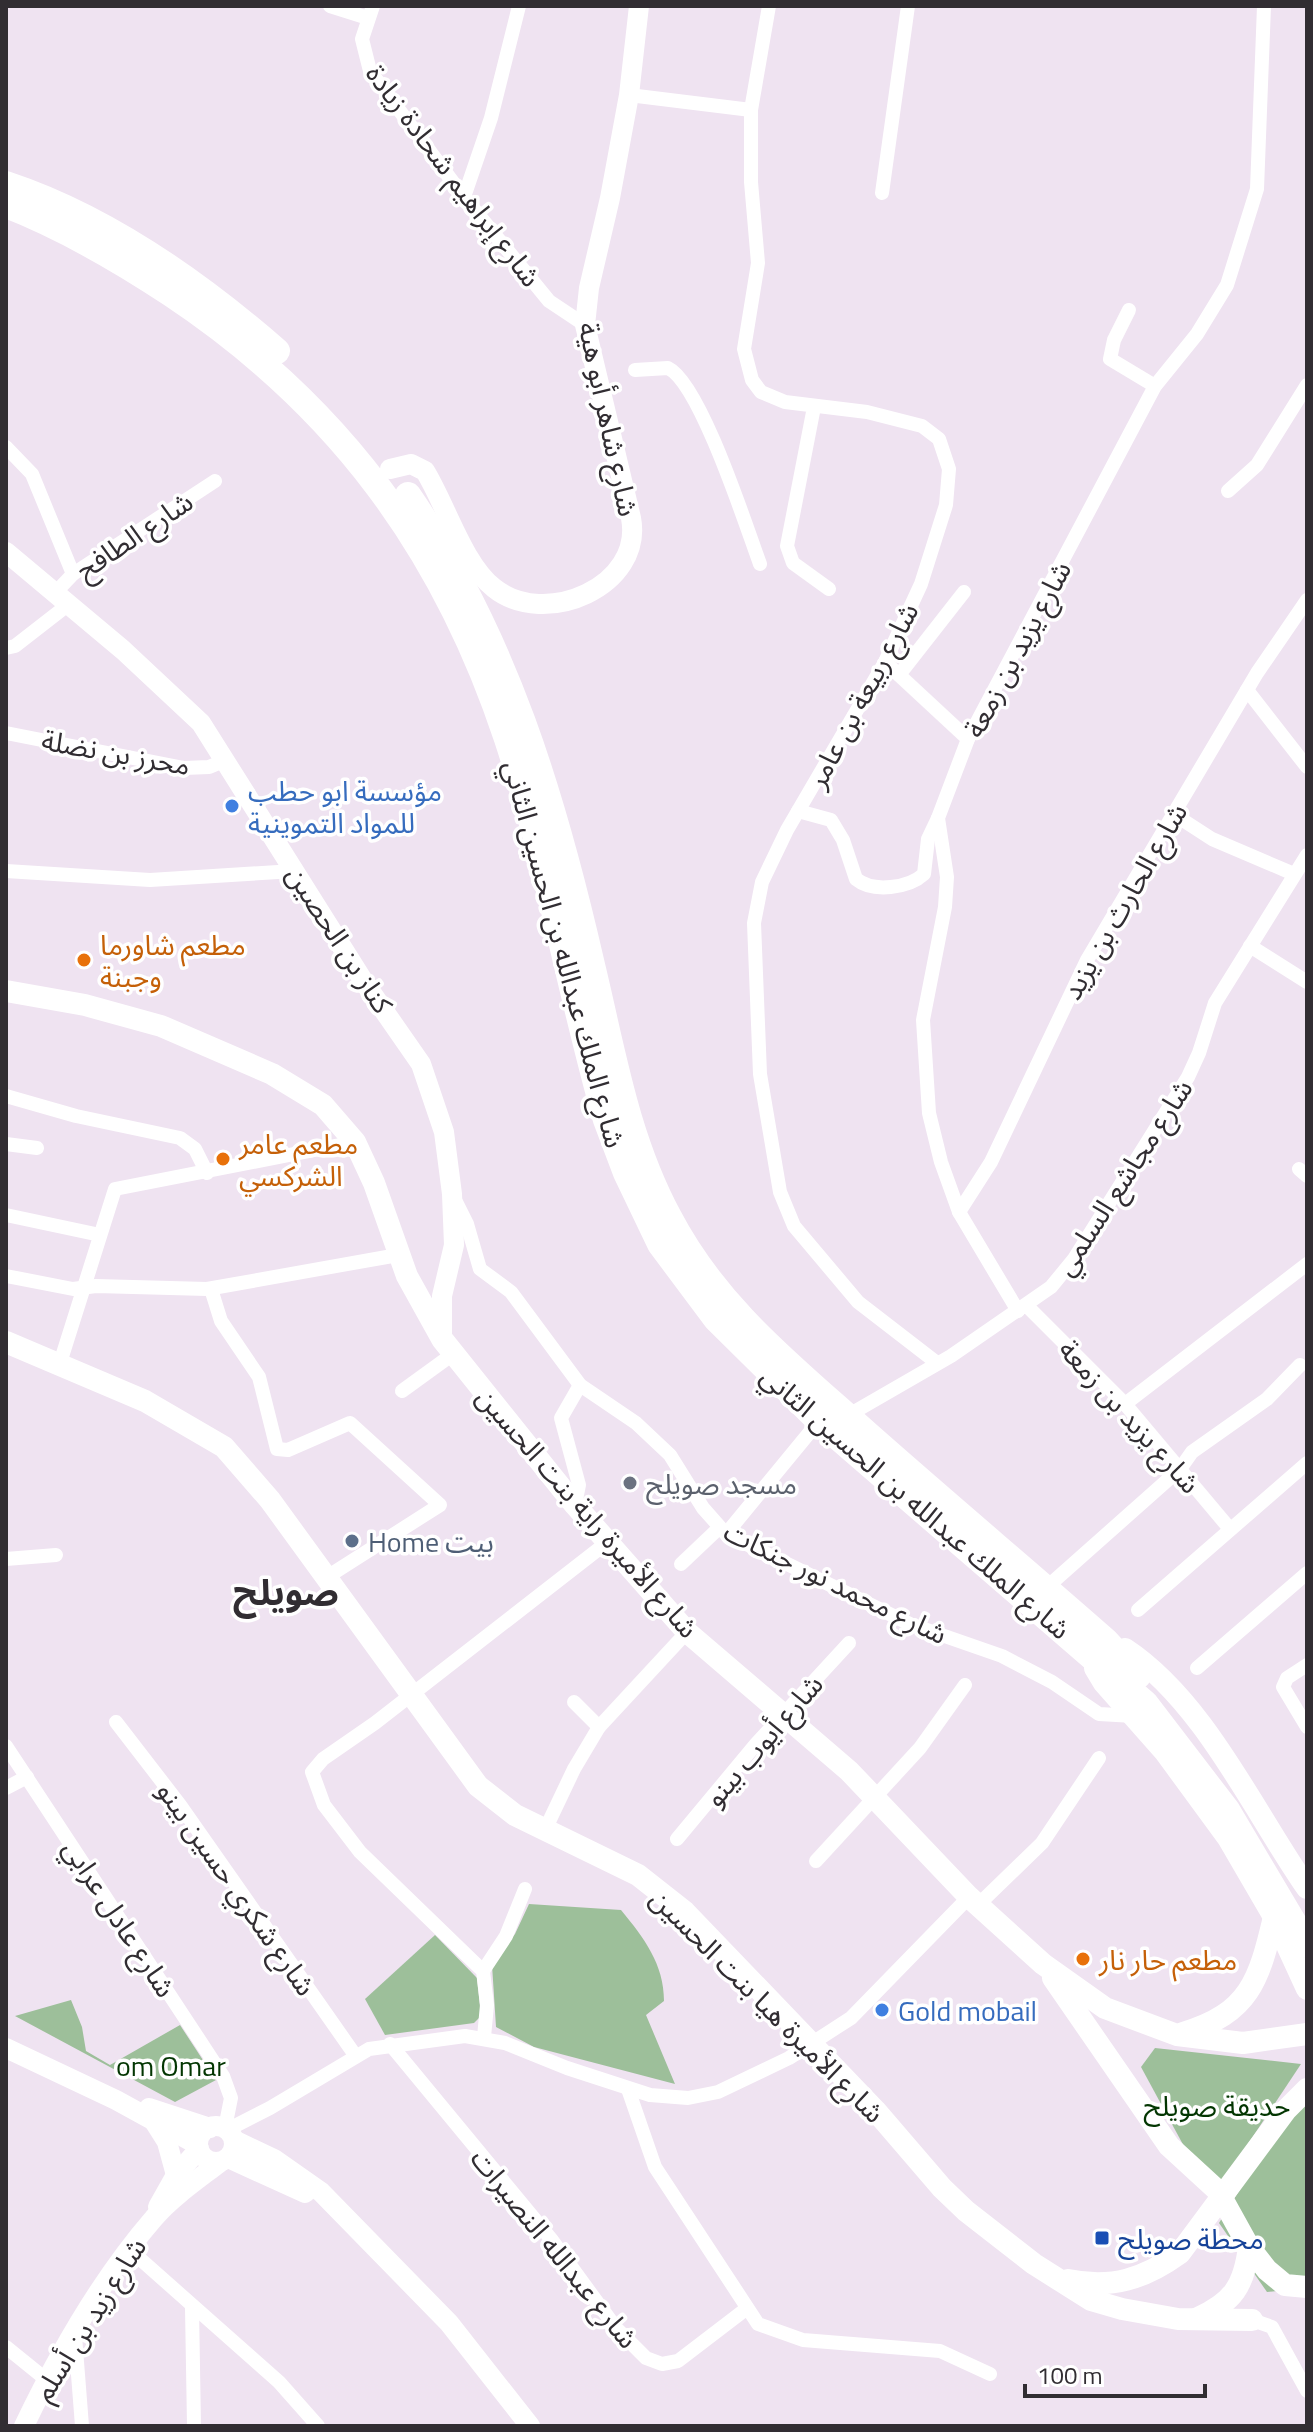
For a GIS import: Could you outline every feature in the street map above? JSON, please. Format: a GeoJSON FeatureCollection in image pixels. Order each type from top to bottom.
{"type":"FeatureCollection","features":[{"type":"Feature","properties":{"kind":"highway","name":"شارع الملك عبدالله بن الحسين الثاني"},"geometry":{"type":"LineString","coordinates":[[6,184],[56,204],[137,248],[245,324],[298,369],[390,469],[429,525],[476,608],[529,732],[592,964],[619,1091],[656,1191],[684,1244],[716,1293],[776,1356],[1046,1588],[1193,1763],[1256,1853],[1307,1945]]}},
{"type":"Feature","properties":{"kind":"highway","name":"شارع الملك عبدالله بن الحسين الثاني"},"geometry":{"type":"LineString","coordinates":[[6,205],[86,241],[160,286],[240,343],[324,420],[369,471],[408,525],[453,605],[506,737],[550,894],[600,1099],[639,1203],[665,1251],[707,1309],[755,1361],[819,1421],[1098,1648],[1167,1709],[1230,1789],[1269,1847],[1307,1914]]}},
{"type":"Feature","properties":{"kind":"main road","name":"شارع الأميرة راية بنت الحسين"},"geometry":{"type":"LineString","coordinates":[[6,991],[113,1012],[213,1047],[309,1095],[336,1118],[355,1142],[374,1183],[398,1255],[417,1296],[448,1347],[575,1505],[687,1632],[876,1796],[973,1901],[1043,1964],[1105,2008],[1177,2035],[1243,2043],[1307,2034]]}},
{"type":"Feature","properties":{"kind":"main road","name":"شارع الأميرة هيا بنت الحسين"},"geometry":{"type":"LineString","coordinates":[[6,1342],[145,1401],[224,1447],[260,1487],[478,1786],[501,1806],[545,1830],[615,1861],[685,1912],[966,2211],[1055,2278],[1104,2304],[1194,2320],[1252,2320]]}},
{"type":"Feature","properties":{"kind":"main road"},"geometry":{"type":"LineString","coordinates":[[1307,1888],[1234,1770],[1177,1698],[1133,1654],[1098,1648],[1104,1683],[1212,1814],[1274,1917],[1307,1989]]}},
{"type":"Feature","properties":{"kind":"main road"},"geometry":{"type":"LineString","coordinates":[[1177,2035],[1209,2025],[1243,2000],[1263,1963],[1274,1917]]}},
{"type":"Feature","properties":{"kind":"main road"},"geometry":{"type":"LineString","coordinates":[[1043,1964],[1164,2139],[1218,2191],[1249,2247],[1274,2278],[1293,2287],[1307,2287]]}},
{"type":"Feature","properties":{"kind":"main road"},"geometry":{"type":"LineString","coordinates":[[1055,2278],[1107,2285],[1130,2281],[1158,2269],[1180,2253],[1202,2228],[1286,2110],[1307,2089]]}},
{"type":"Feature","properties":{"kind":"main road"},"geometry":{"type":"LineString","coordinates":[[1194,2320],[1232,2299],[1244,2271],[1249,2247]]}},
{"type":"Feature","properties":{"kind":"street"},"geometry":{"type":"LineString","coordinates":[[330,6],[371,12]]}},
{"type":"Feature","properties":{"kind":"street"},"geometry":{"type":"LineString","coordinates":[[464,197],[491,118],[519,6]]}},
{"type":"Feature","properties":{"kind":"street","name":"شارع شاهر أبو هية"},"geometry":{"type":"LineString","coordinates":[[390,469],[411,464],[425,471],[478,570],[497,591],[542,604],[571,602],[597,589],[622,563],[634,536],[585,325],[589,288],[629,95],[639,6]]}},
{"type":"Feature","properties":{"kind":"street","name":"شارع ربيعة بن عامر"},"geometry":{"type":"LineString","coordinates":[[769,6],[751,110],[751,182],[758,263],[744,349],[747,364],[761,392],[785,402],[867,412],[922,426],[939,439],[947,457],[946,505],[937,541],[885,662],[798,811],[762,882],[754,923],[760,1074],[782,1201],[794,1226],[858,1302],[937,1363]]}},
{"type":"Feature","properties":{"kind":"street"},"geometry":{"type":"LineString","coordinates":[[882,193],[908,6]]}},
{"type":"Feature","properties":{"kind":"street","name":"شارع يزيد بن زمعة"},"geometry":{"type":"LineString","coordinates":[[1230,1529],[1125,1404],[1023,1309],[959,1212],[934,1133],[923,1054],[923,1020],[946,893],[947,862],[938,818],[968,739],[1155,386],[1216,305],[1252,212],[1260,136],[1264,6]]}},
{"type":"Feature","properties":{"kind":"street","name":"شارع إبراهيم شحادة زيادة"},"geometry":{"type":"LineString","coordinates":[[371,12],[362,39],[370,71],[464,197],[549,301],[585,325]]}},
{"type":"Feature","properties":{"kind":"street"},"geometry":{"type":"LineString","coordinates":[[629,95],[751,110]]}},
{"type":"Feature","properties":{"kind":"street"},"geometry":{"type":"LineString","coordinates":[[1129,310],[1114,340],[1110,359],[1155,386]]}},
{"type":"Feature","properties":{"kind":"street"},"geometry":{"type":"LineString","coordinates":[[635,370],[668,368],[682,379],[720,454],[760,564]]}},
{"type":"Feature","properties":{"kind":"street"},"geometry":{"type":"LineString","coordinates":[[1228,491],[1257,465],[1307,385]]}},
{"type":"Feature","properties":{"kind":"street"},"geometry":{"type":"LineString","coordinates":[[814,407],[787,546],[793,563],[829,589]]}},
{"type":"Feature","properties":{"kind":"street"},"geometry":{"type":"LineString","coordinates":[[6,447],[32,474],[73,574]]}},
{"type":"Feature","properties":{"kind":"street","name":"شارع الطافح"},"geometry":{"type":"LineString","coordinates":[[6,648],[15,646],[62,598],[73,574],[215,481]]}},
{"type":"Feature","properties":{"kind":"street","name":"كناز بن الحصين"},"geometry":{"type":"LineString","coordinates":[[6,552],[201,723],[426,1074],[444,1132],[452,1194],[454,1245],[440,1311],[448,1347]]}},
{"type":"Feature","properties":{"kind":"street"},"geometry":{"type":"LineString","coordinates":[[899,675],[964,592]]}},
{"type":"Feature","properties":{"kind":"street","name":"شارع الحارث بن يزيد"},"geometry":{"type":"LineString","coordinates":[[959,1212],[991,1162],[1087,960],[1247,690],[1307,600]]}},
{"type":"Feature","properties":{"kind":"street"},"geometry":{"type":"LineString","coordinates":[[885,662],[968,739]]}},
{"type":"Feature","properties":{"kind":"street"},"geometry":{"type":"LineString","coordinates":[[1247,690],[1307,767]]}},
{"type":"Feature","properties":{"kind":"street","name":"محرز بن نضلة"},"geometry":{"type":"LineString","coordinates":[[6,733],[184,768],[209,767],[226,760]]}},
{"type":"Feature","properties":{"kind":"street"},"geometry":{"type":"LineString","coordinates":[[798,811],[831,820],[843,840],[856,879],[870,886],[903,885],[924,874],[928,839],[938,818]]}},
{"type":"Feature","properties":{"kind":"street"},"geometry":{"type":"LineString","coordinates":[[1175,815],[1212,839],[1294,874]]}},
{"type":"Feature","properties":{"kind":"street","name":"شارع مجاشع السلمي"},"geometry":{"type":"LineString","coordinates":[[847,1416],[1023,1309],[1051,1287],[1074,1259],[1188,1077],[1215,1003],[1307,855]]}},
{"type":"Feature","properties":{"kind":"street"},"geometry":{"type":"LineString","coordinates":[[6,871],[150,880],[294,871]]}},
{"type":"Feature","properties":{"kind":"street"},"geometry":{"type":"LineString","coordinates":[[1250,946],[1307,982]]}},
{"type":"Feature","properties":{"kind":"street"},"geometry":{"type":"LineString","coordinates":[[6,1096],[76,1116],[180,1138],[195,1149],[207,1173]]}},
{"type":"Feature","properties":{"kind":"street"},"geometry":{"type":"LineString","coordinates":[[60,1363],[113,1192],[118,1188],[355,1142]]}},
{"type":"Feature","properties":{"kind":"street"},"geometry":{"type":"LineString","coordinates":[[6,1144],[37,1148]]}},
{"type":"Feature","properties":{"kind":"street","name":"شارع محمد نور جنكات"},"geometry":{"type":"LineString","coordinates":[[452,1194],[467,1224],[480,1269],[511,1292],[580,1385],[659,1444],[722,1531],[910,1624],[1002,1656],[1052,1682],[1099,1714],[1134,1716]]}},
{"type":"Feature","properties":{"kind":"street"},"geometry":{"type":"LineString","coordinates":[[6,1215],[100,1235]]}},
{"type":"Feature","properties":{"kind":"street"},"geometry":{"type":"LineString","coordinates":[[6,1276],[73,1289],[211,1289],[398,1255]]}},
{"type":"Feature","properties":{"kind":"street"},"geometry":{"type":"LineString","coordinates":[[1125,1404],[1307,1264]]}},
{"type":"Feature","properties":{"kind":"street"},"geometry":{"type":"LineString","coordinates":[[417,1296],[445,1282]]}},
{"type":"Feature","properties":{"kind":"street"},"geometry":{"type":"LineString","coordinates":[[211,1289],[221,1321],[259,1377],[277,1449],[288,1450],[350,1423],[440,1505],[327,1577]]}},
{"type":"Feature","properties":{"kind":"street"},"geometry":{"type":"LineString","coordinates":[[402,1391],[448,1347]]}},
{"type":"Feature","properties":{"kind":"street"},"geometry":{"type":"LineString","coordinates":[[1046,1588],[1180,1469],[1192,1452],[1267,1399],[1300,1365]]}},
{"type":"Feature","properties":{"kind":"street"},"geometry":{"type":"LineString","coordinates":[[575,1505],[579,1485],[561,1418],[580,1385]]}},
{"type":"Feature","properties":{"kind":"street"},"geometry":{"type":"LineString","coordinates":[[681,1564],[722,1531],[819,1421]]}},
{"type":"Feature","properties":{"kind":"street"},"geometry":{"type":"LineString","coordinates":[[1138,1610],[1307,1463]]}},
{"type":"Feature","properties":{"kind":"street"},"geometry":{"type":"LineString","coordinates":[[484,2037],[487,2005],[483,1971],[360,1852],[324,1805],[312,1779],[314,1767],[609,1541]]}},
{"type":"Feature","properties":{"kind":"street"},"geometry":{"type":"LineString","coordinates":[[6,1559],[56,1555]]}},
{"type":"Feature","properties":{"kind":"street"},"geometry":{"type":"LineString","coordinates":[[1197,1668],[1307,1573]]}},
{"type":"Feature","properties":{"kind":"street"},"geometry":{"type":"LineString","coordinates":[[545,1830],[574,1769],[599,1727],[687,1632]]}},
{"type":"Feature","properties":{"kind":"street","name":"شارع أيوب بينو"},"geometry":{"type":"LineString","coordinates":[[677,1839],[849,1643]]}},
{"type":"Feature","properties":{"kind":"street"},"geometry":{"type":"LineString","coordinates":[[1307,1665],[1287,1678],[1283,1687],[1307,1727]]}},
{"type":"Feature","properties":{"kind":"street"},"geometry":{"type":"LineString","coordinates":[[816,1861],[920,1748],[965,1685]]}},
{"type":"Feature","properties":{"kind":"street"},"geometry":{"type":"LineString","coordinates":[[574,1702],[599,1727]]}},
{"type":"Feature","properties":{"kind":"street","name":"شارع شكري حسين بينو"},"geometry":{"type":"LineString","coordinates":[[116,1722],[180,1805],[355,2055]]}},
{"type":"Feature","properties":{"kind":"street","name":"شارع عادل عرابي"},"geometry":{"type":"LineString","coordinates":[[6,1746],[223,2076],[228,2092],[224,2139]]}},
{"type":"Feature","properties":{"kind":"street"},"geometry":{"type":"LineString","coordinates":[[6,2048],[153,2120],[198,2147],[206,2160],[224,2139],[269,2116],[270,2108],[355,2055],[390,2044],[484,2037],[628,2089],[669,2098],[702,2097],[812,2044],[851,2018],[973,1901],[1042,1843],[1099,1758]]}},
{"type":"Feature","properties":{"kind":"street"},"geometry":{"type":"LineString","coordinates":[[6,1788],[27,1777]]}},
{"type":"Feature","properties":{"kind":"street"},"geometry":{"type":"LineString","coordinates":[[483,1971],[506,1936],[525,1889]]}},
{"type":"Feature","properties":{"kind":"street","name":"شارع عبدالله النصيرات"},"geometry":{"type":"LineString","coordinates":[[390,2044],[551,2239],[622,2335],[646,2358],[662,2364],[678,2361],[746,2309]]}},
{"type":"Feature","properties":{"kind":"street"},"geometry":{"type":"LineString","coordinates":[[628,2089],[655,2167],[758,2324],[787,2337],[931,2349],[960,2358],[990,2374]]}},
{"type":"Feature","properties":{"kind":"street"},"geometry":{"type":"LineString","coordinates":[[116,2100],[224,2139],[296,2172],[321,2192],[449,2323],[530,2426]]}},
{"type":"Feature","properties":{"kind":"street"},"geometry":{"type":"LineString","coordinates":[[153,2120],[167,2142],[176,2175]]}},
{"type":"Feature","properties":{"kind":"street","name":"شارع زيد بن أسلم"},"geometry":{"type":"LineString","coordinates":[[24,2426],[75,2336],[130,2250],[156,2215],[224,2139]]}},
{"type":"Feature","properties":{"kind":"street","name":"شارع زيد بن أسلم"},"geometry":{"type":"LineString","coordinates":[[156,2215],[159,2203],[176,2175],[198,2147]]}},
{"type":"Feature","properties":{"kind":"street"},"geometry":{"type":"LineString","coordinates":[[130,2250],[279,2382],[318,2426]]}},
{"type":"Feature","properties":{"kind":"street"},"geometry":{"type":"LineString","coordinates":[[192,2308],[194,2426]]}},
{"type":"Feature","properties":{"kind":"street"},"geometry":{"type":"LineString","coordinates":[[1252,2320],[1272,2327],[1307,2391]]}},
{"type":"Feature","properties":{"kind":"street"},"geometry":{"type":"LineString","coordinates":[[75,2336],[82,2426]]}},
{"type":"Feature","properties":{"kind":"street"},"geometry":{"type":"LineString","coordinates":[[6,2347],[48,2381]]}},
{"type":"Feature","properties":{"kind":"green space"},"geometry":{"type":"Polygon","coordinates":[[[529,1904],[621,1910],[645,1941],[661,1975],[664,2001],[646,2015],[675,2084],[534,2047],[496,2027],[492,1965],[515,1934],[529,1904]]]}},
{"type":"Feature","properties":{"kind":"green space"},"geometry":{"type":"Polygon","coordinates":[[[435,1935],[477,1978],[481,2016],[474,2023],[385,2035],[365,1999],[435,1935]]]}},
{"type":"Feature","properties":{"kind":"green space","name":"om Omar"},"geometry":{"type":"Polygon","coordinates":[[[71,2000],[82,2027],[86,2051],[110,2065],[180,2025],[216,2080],[175,2102],[15,2016],[71,2000]]]}},
{"type":"Feature","properties":{"kind":"green space","name":"حديقة صويلح"},"geometry":{"type":"Polygon","coordinates":[[[1155,2048],[1301,2064],[1212,2198],[1141,2067],[1155,2048]]]}},
{"type":"Feature","properties":{"kind":"green space"},"geometry":{"type":"Polygon","coordinates":[[[1307,2098],[1307,2288],[1267,2292],[1219,2223],[1272,2138],[1307,2098]]]}},
{"type":"Feature","properties":{"kind":"place","name":"مؤسسة ابو حطب للمواد التموينية"},"geometry":{"type":"Point","coordinates":[232,806]}},
{"type":"Feature","properties":{"kind":"place","name":"مطعم شاورما وجبنة"},"geometry":{"type":"Point","coordinates":[84,960]}},
{"type":"Feature","properties":{"kind":"place","name":"مطعم عامر الشركسي"},"geometry":{"type":"Point","coordinates":[223,1159]}},
{"type":"Feature","properties":{"kind":"place","name":"مسجد صويلح"},"geometry":{"type":"Point","coordinates":[630,1483]}},
{"type":"Feature","properties":{"kind":"place","name":"Home بيت"},"geometry":{"type":"Point","coordinates":[352,1541]}},
{"type":"Feature","properties":{"kind":"place","name":"مطعم حار نار"},"geometry":{"type":"Point","coordinates":[1083,1959]}},
{"type":"Feature","properties":{"kind":"place","name":"Gold mobail"},"geometry":{"type":"Point","coordinates":[882,2010]}},
{"type":"Feature","properties":{"kind":"place","name":"محطة صويلح"},"geometry":{"type":"Point","coordinates":[1102,2238]}},
{"type":"Feature","properties":{"kind":"district","name":"صويلح"},"geometry":{"type":"Point","coordinates":[286,1591]}}]}
